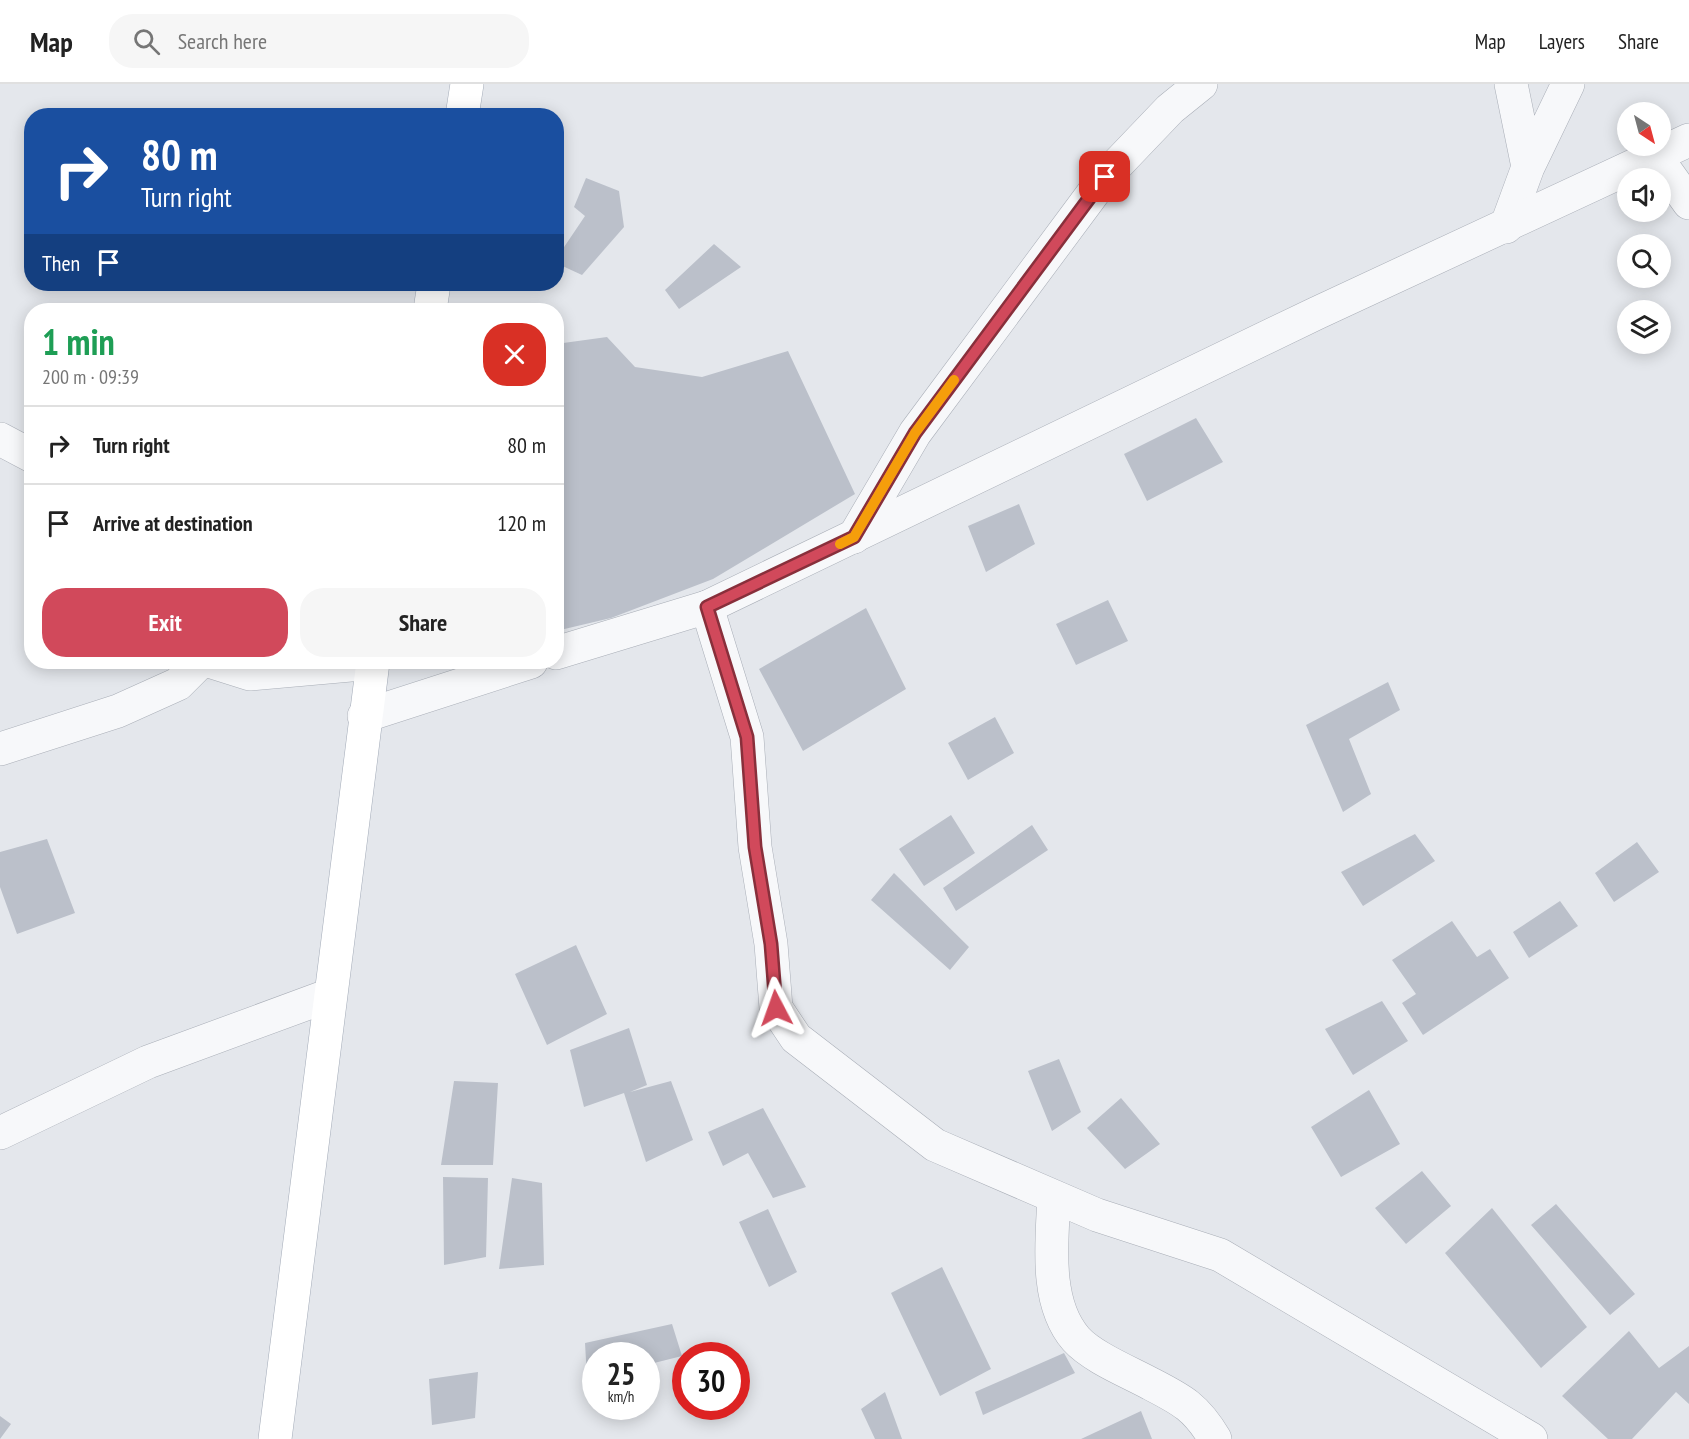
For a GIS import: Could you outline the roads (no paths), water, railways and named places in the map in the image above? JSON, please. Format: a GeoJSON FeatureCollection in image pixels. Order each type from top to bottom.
{"type":"FeatureCollection","features":[{"type":"Feature","properties":{"kind":"main road"},"geometry":{"type":"LineString","coordinates":[[463,108],[467,84]]}},
{"type":"Feature","properties":{"kind":"main road"},"geometry":{"type":"LineString","coordinates":[[275,1439],[364,716],[372,669]]}},
{"type":"Feature","properties":{"kind":"street"},"geometry":{"type":"LineString","coordinates":[[854,537],[915,433],[1105,177],[1170,109],[1202,84]]}},
{"type":"Feature","properties":{"kind":"street"},"geometry":{"type":"LineString","coordinates":[[1511,84],[1528,167]]}},
{"type":"Feature","properties":{"kind":"street"},"geometry":{"type":"LineString","coordinates":[[1506,227],[1528,167],[1568,84]]}},
{"type":"Feature","properties":{"kind":"street"},"geometry":{"type":"LineString","coordinates":[[564,651],[707,607],[1317,314],[1689,140]]}},
{"type":"Feature","properties":{"kind":"street"},"geometry":{"type":"LineString","coordinates":[[1656,157],[1689,203]]}},
{"type":"Feature","properties":{"kind":"street"},"geometry":{"type":"LineString","coordinates":[[0,439],[24,452]]}},
{"type":"Feature","properties":{"kind":"street"},"geometry":{"type":"LineString","coordinates":[[707,607],[747,737],[755,847],[771,944],[776,1008],[796,1038],[935,1145],[1096,1215],[1220,1255],[1531,1439]]}},
{"type":"Feature","properties":{"kind":"street"},"geometry":{"type":"LineString","coordinates":[[0,749],[118,711],[178,684],[193,669]]}},
{"type":"Feature","properties":{"kind":"street"},"geometry":{"type":"LineString","coordinates":[[234,669],[250,674],[301,669]]}},
{"type":"Feature","properties":{"kind":"street"},"geometry":{"type":"LineString","coordinates":[[364,716],[509,669]]}},
{"type":"Feature","properties":{"kind":"street"},"geometry":{"type":"LineString","coordinates":[[0,1133],[148,1062],[330,995]]}},
{"type":"Feature","properties":{"kind":"street"},"geometry":{"type":"LineString","coordinates":[[1054,1197],[1052,1263],[1060,1309],[1076,1339],[1103,1358],[1184,1400],[1206,1424],[1215,1439]]}}]}
